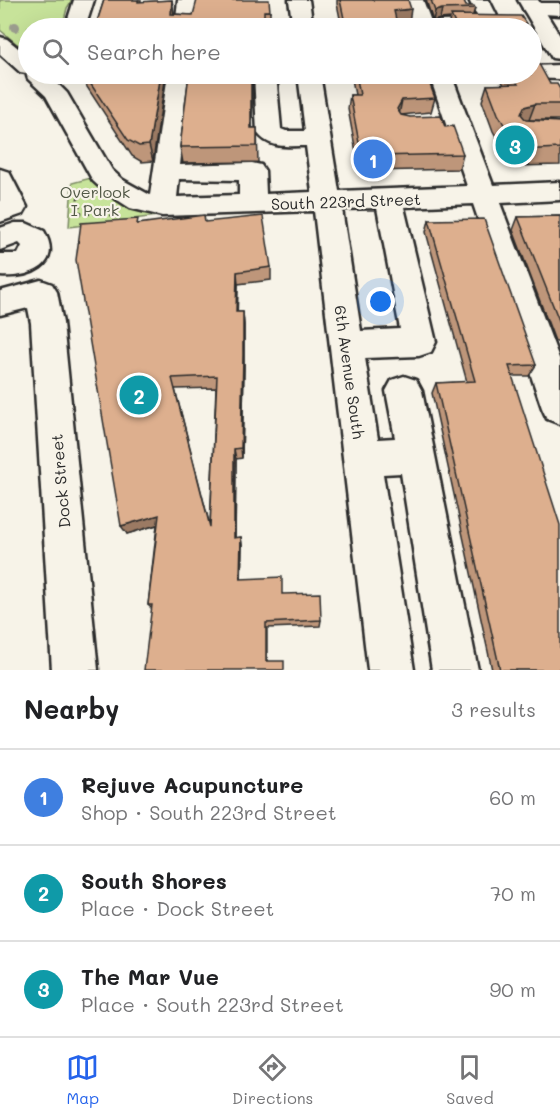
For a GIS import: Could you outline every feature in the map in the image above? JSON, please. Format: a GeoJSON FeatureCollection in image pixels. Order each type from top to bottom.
{"type":"FeatureCollection","features":[{"type":"Feature","properties":{"kind":"street"},"geometry":{"type":"LineString","coordinates":[[78,18],[84,0]]}},
{"type":"Feature","properties":{"kind":"street"},"geometry":{"type":"LineString","coordinates":[[186,18],[188,0]]}},
{"type":"Feature","properties":{"kind":"street"},"geometry":{"type":"LineString","coordinates":[[299,0],[302,18]]}},
{"type":"Feature","properties":{"kind":"street"},"geometry":{"type":"LineString","coordinates":[[412,0],[425,18]]}},
{"type":"Feature","properties":{"kind":"street"},"geometry":{"type":"LineString","coordinates":[[479,0],[488,18]]}},
{"type":"Feature","properties":{"kind":"street"},"geometry":{"type":"LineString","coordinates":[[542,19],[560,9]]}},
{"type":"Feature","properties":{"kind":"street"},"geometry":{"type":"LineString","coordinates":[[542,30],[560,53]]}},
{"type":"Feature","properties":{"kind":"street"},"geometry":{"type":"LineString","coordinates":[[0,43],[18,58]]}},
{"type":"Feature","properties":{"kind":"street"},"geometry":{"type":"LineString","coordinates":[[542,73],[560,72]]}},
{"type":"Feature","properties":{"kind":"street","name":"South 223rd Street"},"geometry":{"type":"LineString","coordinates":[[59,84],[102,175],[133,199],[162,207],[560,191]]}},
{"type":"Feature","properties":{"kind":"street"},"geometry":{"type":"LineString","coordinates":[[162,207],[178,84]]}},
{"type":"Feature","properties":{"kind":"street"},"geometry":{"type":"LineString","coordinates":[[266,84],[269,132],[281,139],[318,138]]}},
{"type":"Feature","properties":{"kind":"street","name":"6th Avenue South"},"geometry":{"type":"LineString","coordinates":[[310,84],[391,670]]}},
{"type":"Feature","properties":{"kind":"street"},"geometry":{"type":"LineString","coordinates":[[444,84],[464,134],[483,195],[550,353],[560,408]]}},
{"type":"Feature","properties":{"kind":"street"},"geometry":{"type":"LineString","coordinates":[[184,172],[252,171],[253,205]]}},
{"type":"Feature","properties":{"kind":"street"},"geometry":{"type":"LineString","coordinates":[[0,178],[13,207],[0,212]]}},
{"type":"Feature","properties":{"kind":"street"},"geometry":{"type":"LineString","coordinates":[[346,345],[419,342],[389,199]]}},
{"type":"Feature","properties":{"kind":"street"},"geometry":{"type":"LineString","coordinates":[[0,240],[11,235],[26,234],[38,244],[37,250],[28,260],[14,266],[0,265]]}},
{"type":"Feature","properties":{"kind":"street","name":"Dock Street"},"geometry":{"type":"LineString","coordinates":[[0,303],[41,292],[47,323],[75,670]]}},
{"type":"Feature","properties":{"kind":"street"},"geometry":{"type":"LineString","coordinates":[[404,391],[455,670]]}},
{"type":"Feature","properties":{"kind":"street"},"geometry":{"type":"LineString","coordinates":[[362,458],[417,454]]}},
{"type":"Feature","properties":{"kind":"green space"},"geometry":{"type":"Polygon","coordinates":[[[0,0],[72,0],[64,18],[18,18],[18,44],[0,30],[0,0]]]}},
{"type":"Feature","properties":{"kind":"green space","name":"Overlook I Park"},"geometry":{"type":"Polygon","coordinates":[[[102,175],[173,214],[69,227],[72,183],[102,175]]]}},
{"type":"Feature","properties":{"kind":"building"},"geometry":{"type":"Polygon","coordinates":[[[104,0],[138,0],[138,2],[172,0],[171,14],[193,15],[197,0],[269,0],[270,11],[264,11],[264,18],[98,18],[104,0]]]}},
{"type":"Feature","properties":{"kind":"building"},"geometry":{"type":"Polygon","coordinates":[[[340,0],[408,0],[411,9],[394,11],[396,18],[344,18],[340,0]]]}},
{"type":"Feature","properties":{"kind":"building"},"geometry":{"type":"Polygon","coordinates":[[[431,0],[463,0],[466,6],[475,8],[435,11],[431,0]]]}},
{"type":"Feature","properties":{"kind":"building"},"geometry":{"type":"Polygon","coordinates":[[[451,15],[521,16],[522,18],[452,18],[451,15]]]}},
{"type":"Feature","properties":{"kind":"building"},"geometry":{"type":"Polygon","coordinates":[[[542,69],[550,84],[557,84],[560,89],[560,104],[535,104],[524,107],[521,114],[526,120],[560,122],[560,148],[520,150],[513,135],[510,135],[498,114],[487,85],[542,84],[542,69]]]}},
{"type":"Feature","properties":{"kind":"building"},"geometry":{"type":"Polygon","coordinates":[[[91,84],[159,84],[149,145],[139,146],[128,140],[91,84]]]}},
{"type":"Feature","properties":{"kind":"building"},"geometry":{"type":"Polygon","coordinates":[[[188,84],[251,84],[251,128],[257,128],[257,146],[180,147],[188,84]]]}},
{"type":"Feature","properties":{"kind":"building"},"geometry":{"type":"Polygon","coordinates":[[[358,84],[430,84],[435,98],[402,100],[397,109],[401,115],[410,117],[441,116],[445,127],[453,126],[463,154],[375,156],[360,148],[350,95],[360,95],[358,84]]]}},
{"type":"Feature","properties":{"kind":"building"},"geometry":{"type":"Polygon","coordinates":[[[204,215],[205,222],[263,216],[271,267],[237,272],[236,312],[243,312],[243,355],[241,448],[234,449],[234,538],[241,537],[240,579],[282,577],[282,594],[320,593],[321,620],[266,623],[266,661],[284,661],[284,670],[144,670],[152,605],[148,605],[159,515],[121,526],[76,260],[81,223],[138,219],[137,224],[204,215]],[[217,376],[172,378],[210,527],[217,376]]]}},
{"type":"Feature","properties":{"kind":"building"},"geometry":{"type":"Polygon","coordinates":[[[560,216],[560,323],[518,217],[560,216]]]}},
{"type":"Feature","properties":{"kind":"building"},"geometry":{"type":"Polygon","coordinates":[[[484,219],[536,365],[509,366],[560,525],[560,670],[500,670],[436,383],[475,381],[429,220],[484,219]]]}},
{"type":"Feature","properties":{"kind":"place","name":"The Mar Vue"},"geometry":{"type":"Point","coordinates":[515,145]}},
{"type":"Feature","properties":{"kind":"place","name":"Rejuve Acupuncture"},"geometry":{"type":"Point","coordinates":[373,159]}},
{"type":"Feature","properties":{"kind":"place","name":"South Shores"},"geometry":{"type":"Point","coordinates":[139,395]}}]}
